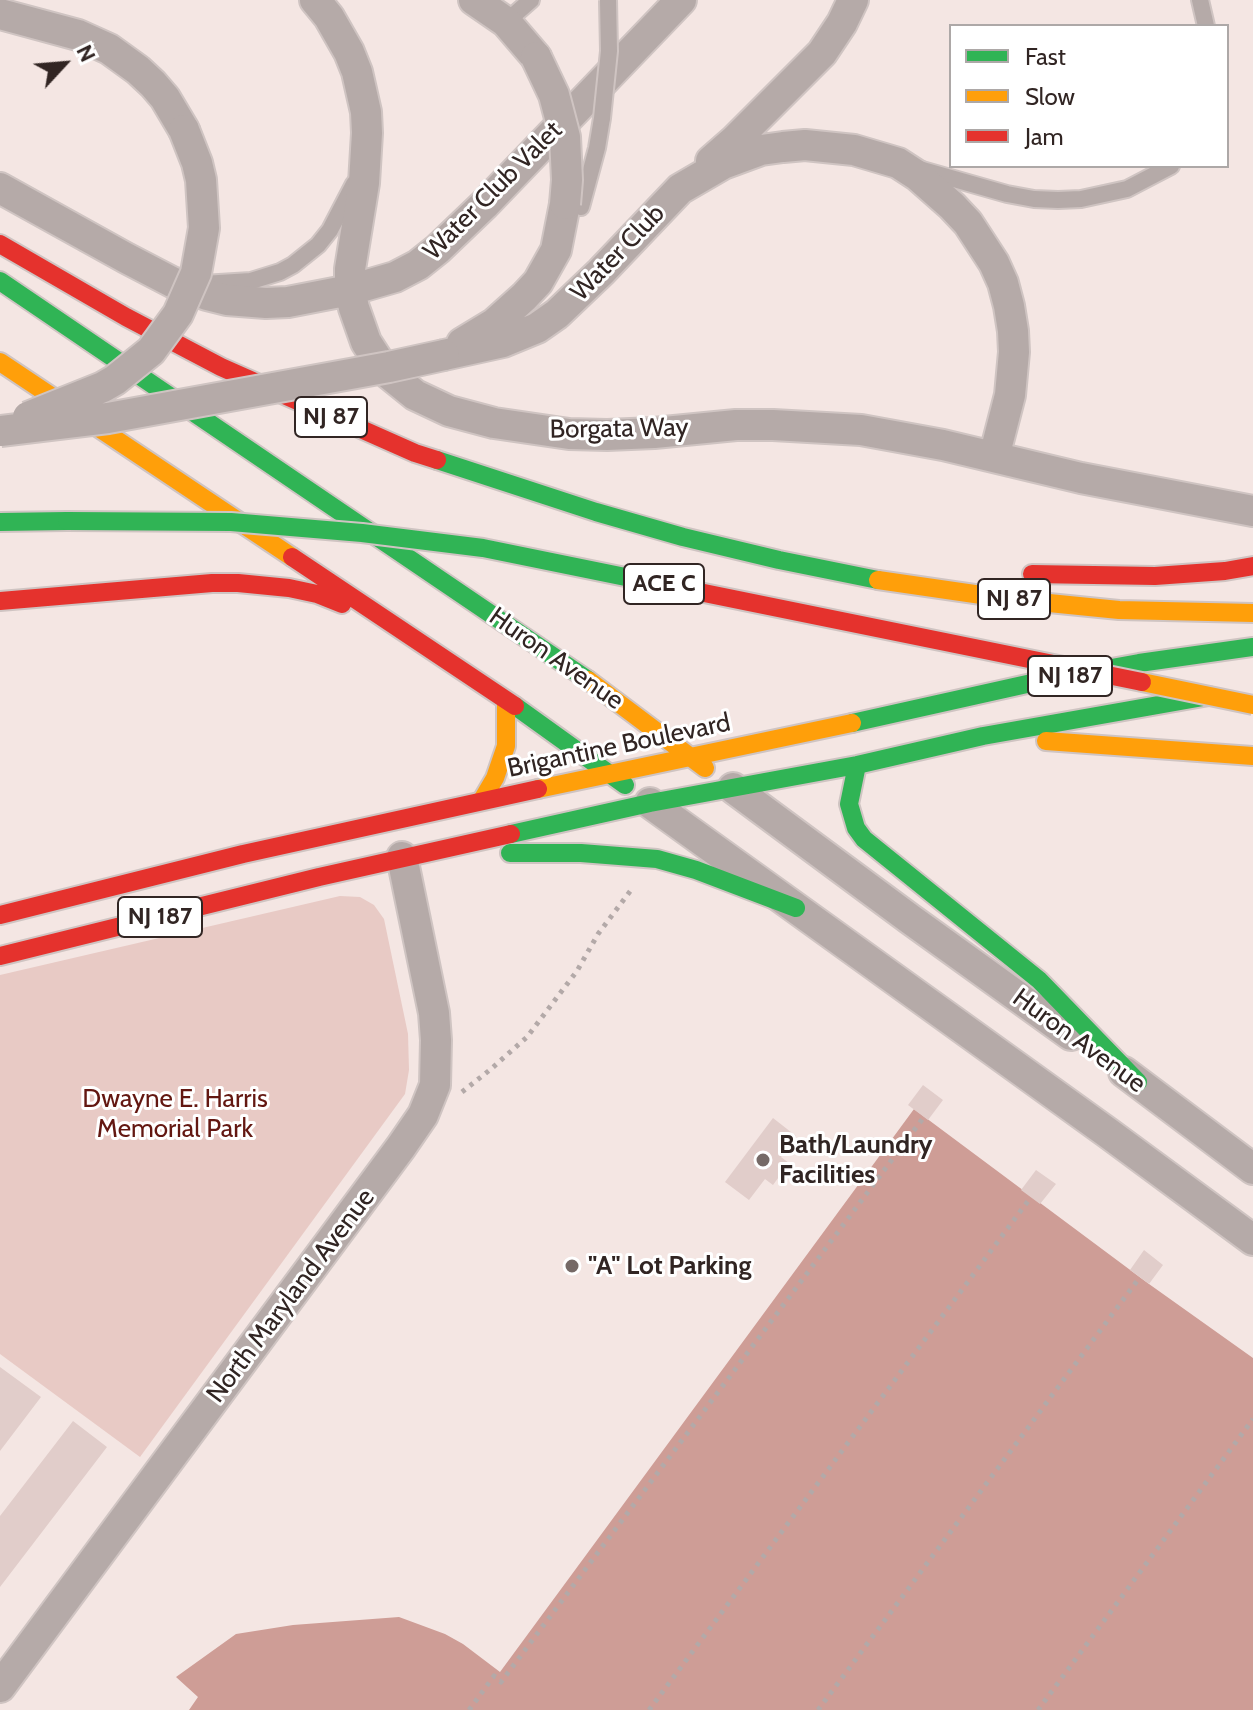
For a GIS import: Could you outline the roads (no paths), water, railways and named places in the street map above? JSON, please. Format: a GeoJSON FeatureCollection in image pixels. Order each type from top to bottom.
{"type":"FeatureCollection","features":[{"type":"Feature","properties":{"kind":"main road","name":"NJ 87"},"geometry":{"type":"LineString","coordinates":[[0,244],[126,317],[221,367],[415,453],[596,512],[683,537],[877,580],[1009,599],[1119,610],[1253,613]]}},
{"type":"Feature","properties":{"kind":"main road","name":"Huron Avenue"},"geometry":{"type":"LineString","coordinates":[[0,281],[528,638],[733,788]]}},
{"type":"Feature","properties":{"kind":"main road"},"geometry":{"type":"LineString","coordinates":[[0,296],[67,327]]}},
{"type":"Feature","properties":{"kind":"main road"},"geometry":{"type":"LineString","coordinates":[[0,362],[545,726],[650,803]]}},
{"type":"Feature","properties":{"kind":"main road","name":"ACE C"},"geometry":{"type":"LineString","coordinates":[[0,522],[231,522],[362,533],[483,548],[1253,705]]}},
{"type":"Feature","properties":{"kind":"main road"},"geometry":{"type":"LineString","coordinates":[[779,560],[871,559]]}},
{"type":"Feature","properties":{"kind":"main road"},"geometry":{"type":"LineString","coordinates":[[1009,573],[1155,576],[1253,566]]}},
{"type":"Feature","properties":{"kind":"main road"},"geometry":{"type":"LineString","coordinates":[[0,601],[212,583],[264,584],[317,594],[386,621]]}},
{"type":"Feature","properties":{"kind":"main road","name":"Brigantine Boulevard"},"geometry":{"type":"LineString","coordinates":[[0,956],[49,924],[243,854],[1045,680],[1253,647]]}},
{"type":"Feature","properties":{"kind":"main road","name":"Brigantine Boulevard"},"geometry":{"type":"LineString","coordinates":[[0,915],[49,924],[228,899],[650,803],[857,765],[983,736],[1253,690]]}},
{"type":"Feature","properties":{"kind":"main road"},"geometry":{"type":"LineString","coordinates":[[482,800],[495,778],[506,746],[506,701]]}},
{"type":"Feature","properties":{"kind":"main road"},"geometry":{"type":"LineString","coordinates":[[983,736],[1253,756]]}},
{"type":"Feature","properties":{"kind":"main road"},"geometry":{"type":"LineString","coordinates":[[857,765],[849,804],[856,828],[864,839],[1039,980],[1138,1082]]}},
{"type":"Feature","properties":{"kind":"main road"},"geometry":{"type":"LineString","coordinates":[[413,855],[581,853],[657,859],[696,870],[796,908]]}},
{"type":"Feature","properties":{"kind":"street","name":"Borgata Way"},"geometry":{"type":"LineString","coordinates":[[315,0],[340,34],[357,72],[366,112],[364,183],[351,252],[350,290],[354,308],[366,342],[389,374],[430,403],[494,423],[569,434],[654,433],[736,425],[861,430],[903,436],[1095,481],[1253,511]]}},
{"type":"Feature","properties":{"kind":"street"},"geometry":{"type":"LineString","coordinates":[[444,355],[495,323],[538,282],[556,250],[573,205],[567,180],[565,137],[554,95],[536,57],[506,22],[474,0]]}},
{"type":"Feature","properties":{"kind":"street","name":"Water Club Valet"},"geometry":{"type":"LineString","coordinates":[[0,188],[172,282],[227,300],[288,302],[350,290],[395,277],[418,265],[438,249],[681,0]]}},
{"type":"Feature","properties":{"kind":"street"},"geometry":{"type":"LineString","coordinates":[[680,189],[735,140],[822,53],[853,0]]}},
{"type":"Feature","properties":{"kind":"street"},"geometry":{"type":"LineString","coordinates":[[0,14],[78,35],[109,49],[153,84],[184,130],[197,163],[204,228],[196,273],[178,314],[151,351],[103,387],[0,429]]}},
{"type":"Feature","properties":{"kind":"street","name":"Water Club"},"geometry":{"type":"LineString","coordinates":[[0,429],[108,418],[389,367],[521,336],[557,314],[680,189],[732,160],[761,150],[805,145],[877,155],[898,163],[934,190],[968,223],[994,263],[1003,283],[1013,331],[1010,395],[994,457]]}},
{"type":"Feature","properties":{"kind":"street","name":"Huron Avenue"},"geometry":{"type":"LineString","coordinates":[[733,788],[1253,1169]]}},
{"type":"Feature","properties":{"kind":"street"},"geometry":{"type":"LineString","coordinates":[[650,803],[1253,1240]]}},
{"type":"Feature","properties":{"kind":"street","name":"North Maryland Avenue"},"geometry":{"type":"LineString","coordinates":[[0,1687],[423,1115],[435,1085],[436,1040],[413,855]]}},
{"type":"Feature","properties":{"kind":"lane"},"geometry":{"type":"LineString","coordinates":[[506,22],[531,0]]}},
{"type":"Feature","properties":{"kind":"lane"},"geometry":{"type":"LineString","coordinates":[[573,205],[597,148],[609,51],[608,0]]}},
{"type":"Feature","properties":{"kind":"lane"},"geometry":{"type":"LineString","coordinates":[[1200,0],[1206,24]]}},
{"type":"Feature","properties":{"kind":"lane"},"geometry":{"type":"LineString","coordinates":[[172,282],[216,284],[251,281],[293,265],[330,230],[347,201],[366,157]]}},
{"type":"Feature","properties":{"kind":"lane"},"geometry":{"type":"LineString","coordinates":[[898,163],[1007,194],[1058,200],[1081,199],[1127,189],[1167,168]]}},
{"type":"Feature","properties":{"kind":"place","name":"Bath/Laundry Facilities"},"geometry":{"type":"Point","coordinates":[763,1160]}},
{"type":"Feature","properties":{"kind":"place","name":"\"A\" Lot Parking"},"geometry":{"type":"Point","coordinates":[572,1266]}},
{"type":"Feature","properties":{"kind":"park label","name":"Dwayne E. Harris Memorial Park"},"geometry":{"type":"Point","coordinates":[175,1114]}}]}
